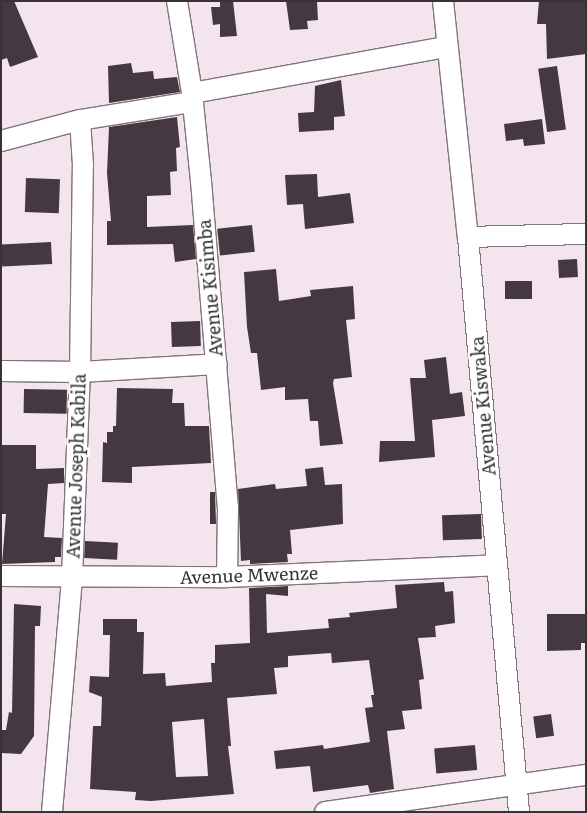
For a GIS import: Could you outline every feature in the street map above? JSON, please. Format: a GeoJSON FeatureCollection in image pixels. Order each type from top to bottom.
{"type":"FeatureCollection","features":[{"type":"Feature","properties":{"kind":"street","name":"Avenue Kisimba"},"geometry":{"type":"LineString","coordinates":[[177,1],[193,98],[217,364],[228,506],[227,577]]}},
{"type":"Feature","properties":{"kind":"street","name":"Avenue Kiswaka"},"geometry":{"type":"LineString","coordinates":[[443,1],[446,47],[468,237],[519,812]]}},
{"type":"Feature","properties":{"kind":"street"},"geometry":{"type":"LineString","coordinates":[[1,141],[80,120],[446,47]]}},
{"type":"Feature","properties":{"kind":"street","name":"Avenue Joseph Kabila"},"geometry":{"type":"LineString","coordinates":[[52,812],[72,578],[80,372],[83,165],[80,120]]}},
{"type":"Feature","properties":{"kind":"street"},"geometry":{"type":"LineString","coordinates":[[468,237],[586,234]]}},
{"type":"Feature","properties":{"kind":"street"},"geometry":{"type":"LineString","coordinates":[[1,371],[80,372],[217,364]]}},
{"type":"Feature","properties":{"kind":"street","name":"Avenue Mwenze"},"geometry":{"type":"LineString","coordinates":[[1,576],[72,578],[227,577],[497,565]]}},
{"type":"Feature","properties":{"kind":"street"},"geometry":{"type":"LineString","coordinates":[[325,812],[382,806],[516,782],[586,774]]}},
{"type":"Feature","properties":{"kind":"building"},"geometry":{"type":"Polygon","coordinates":[[[1,1],[14,1],[38,57],[10,67],[7,58],[1,60],[1,1]]]}},
{"type":"Feature","properties":{"kind":"building"},"geometry":{"type":"Polygon","coordinates":[[[220,1],[233,1],[237,36],[220,37],[220,24],[213,25],[211,7],[220,7],[220,1]]]}},
{"type":"Feature","properties":{"kind":"building"},"geometry":{"type":"Polygon","coordinates":[[[286,1],[317,1],[318,20],[307,21],[308,29],[290,30],[286,1]]]}},
{"type":"Feature","properties":{"kind":"building"},"geometry":{"type":"Polygon","coordinates":[[[539,1],[586,1],[586,54],[547,59],[546,24],[537,24],[539,1]]]}},
{"type":"Feature","properties":{"kind":"building"},"geometry":{"type":"Polygon","coordinates":[[[131,63],[133,73],[153,71],[154,79],[177,77],[180,92],[109,103],[108,66],[131,63]]]}},
{"type":"Feature","properties":{"kind":"building"},"geometry":{"type":"Polygon","coordinates":[[[557,66],[566,129],[547,132],[538,69],[557,66]]]}},
{"type":"Feature","properties":{"kind":"building"},"geometry":{"type":"Polygon","coordinates":[[[341,80],[345,116],[334,117],[334,130],[299,132],[298,113],[314,112],[315,86],[341,80]]]}},
{"type":"Feature","properties":{"kind":"building"},"geometry":{"type":"Polygon","coordinates":[[[177,117],[180,147],[176,148],[177,171],[170,172],[171,195],[147,196],[147,227],[193,225],[196,259],[175,262],[173,244],[107,245],[107,221],[111,221],[107,173],[109,127],[177,117]]]}},
{"type":"Feature","properties":{"kind":"building"},"geometry":{"type":"Polygon","coordinates":[[[542,119],[545,144],[524,146],[523,139],[506,141],[504,124],[542,119]]]}},
{"type":"Feature","properties":{"kind":"building"},"geometry":{"type":"Polygon","coordinates":[[[317,174],[318,197],[350,193],[354,223],[305,229],[303,204],[287,205],[285,175],[317,174]]]}},
{"type":"Feature","properties":{"kind":"building"},"geometry":{"type":"Polygon","coordinates":[[[26,178],[60,179],[59,213],[25,212],[26,178]]]}},
{"type":"Feature","properties":{"kind":"building"},"geometry":{"type":"Polygon","coordinates":[[[252,225],[255,252],[220,256],[217,229],[252,225]]]}},
{"type":"Feature","properties":{"kind":"building"},"geometry":{"type":"Polygon","coordinates":[[[51,242],[52,264],[2,267],[1,245],[51,242]]]}},
{"type":"Feature","properties":{"kind":"building"},"geometry":{"type":"Polygon","coordinates":[[[577,259],[578,277],[559,278],[558,260],[577,259]]]}},
{"type":"Feature","properties":{"kind":"building"},"geometry":{"type":"Polygon","coordinates":[[[276,269],[279,301],[311,296],[310,290],[353,286],[355,319],[346,320],[352,377],[334,379],[333,383],[343,444],[320,446],[318,421],[310,421],[308,399],[285,400],[285,387],[261,390],[257,353],[251,353],[247,327],[244,272],[276,269]]]}},
{"type":"Feature","properties":{"kind":"building"},"geometry":{"type":"Polygon","coordinates":[[[505,281],[532,281],[532,299],[505,299],[505,281]]]}},
{"type":"Feature","properties":{"kind":"building"},"geometry":{"type":"Polygon","coordinates":[[[200,321],[201,346],[172,347],[171,322],[200,321]]]}},
{"type":"Feature","properties":{"kind":"building"},"geometry":{"type":"Polygon","coordinates":[[[446,357],[450,394],[462,392],[465,416],[432,420],[435,457],[379,462],[380,441],[415,441],[410,378],[426,378],[424,360],[446,357]]]}},
{"type":"Feature","properties":{"kind":"building"},"geometry":{"type":"Polygon","coordinates":[[[117,388],[173,389],[172,403],[184,403],[185,426],[209,426],[211,463],[132,467],[132,483],[102,482],[103,442],[107,443],[107,432],[113,432],[113,426],[116,426],[117,388]]]}},
{"type":"Feature","properties":{"kind":"building"},"geometry":{"type":"Polygon","coordinates":[[[24,389],[67,390],[67,414],[24,413],[24,389]]]}},
{"type":"Feature","properties":{"kind":"building"},"geometry":{"type":"Polygon","coordinates":[[[1,445],[36,445],[36,469],[64,468],[64,483],[48,484],[44,537],[62,538],[61,557],[55,557],[55,562],[2,564],[6,514],[1,514],[1,445]]]}},
{"type":"Feature","properties":{"kind":"building"},"geometry":{"type":"Polygon","coordinates":[[[323,467],[325,485],[342,484],[343,524],[290,530],[292,554],[287,554],[288,562],[250,564],[250,560],[241,561],[238,489],[275,484],[276,489],[307,486],[305,469],[323,467]]]}},
{"type":"Feature","properties":{"kind":"building"},"geometry":{"type":"Polygon","coordinates":[[[210,492],[215,492],[216,524],[210,524],[210,492]]]}},
{"type":"Feature","properties":{"kind":"building"},"geometry":{"type":"Polygon","coordinates":[[[481,514],[482,539],[443,540],[442,515],[481,514]]]}},
{"type":"Feature","properties":{"kind":"building"},"geometry":{"type":"Polygon","coordinates":[[[85,541],[118,543],[117,560],[84,558],[85,541]]]}},
{"type":"Feature","properties":{"kind":"building"},"geometry":{"type":"Polygon","coordinates":[[[444,582],[445,592],[453,591],[455,623],[435,626],[436,637],[418,638],[424,679],[419,680],[422,709],[402,711],[405,729],[387,731],[394,789],[370,793],[368,785],[313,792],[310,766],[276,769],[274,751],[323,745],[324,749],[370,742],[365,708],[373,707],[371,695],[374,695],[369,660],[332,663],[331,653],[288,656],[288,667],[274,668],[277,694],[227,698],[231,746],[228,746],[234,794],[151,801],[135,800],[136,792],[90,789],[93,726],[101,726],[102,697],[89,692],[90,676],[109,677],[110,635],[103,635],[103,619],[137,619],[137,632],[144,632],[143,674],[165,673],[166,686],[212,682],[211,663],[215,663],[215,645],[250,643],[249,588],[288,586],[288,596],[266,594],[267,633],[329,628],[328,619],[350,617],[349,613],[397,608],[395,585],[444,582]],[[204,719],[172,722],[176,777],[208,776],[204,719]]]}},
{"type":"Feature","properties":{"kind":"building"},"geometry":{"type":"Polygon","coordinates":[[[14,604],[41,606],[40,626],[35,626],[34,736],[21,754],[1,753],[1,730],[6,730],[9,712],[12,713],[14,604]]]}},
{"type":"Feature","properties":{"kind":"building"},"geometry":{"type":"Polygon","coordinates":[[[547,614],[586,614],[586,643],[581,643],[581,650],[547,651],[547,614]]]}},
{"type":"Feature","properties":{"kind":"building"},"geometry":{"type":"Polygon","coordinates":[[[551,714],[554,736],[536,738],[533,717],[551,714]]]}},
{"type":"Feature","properties":{"kind":"building"},"geometry":{"type":"Polygon","coordinates":[[[475,745],[477,770],[436,773],[434,749],[475,745]]]}}]}
